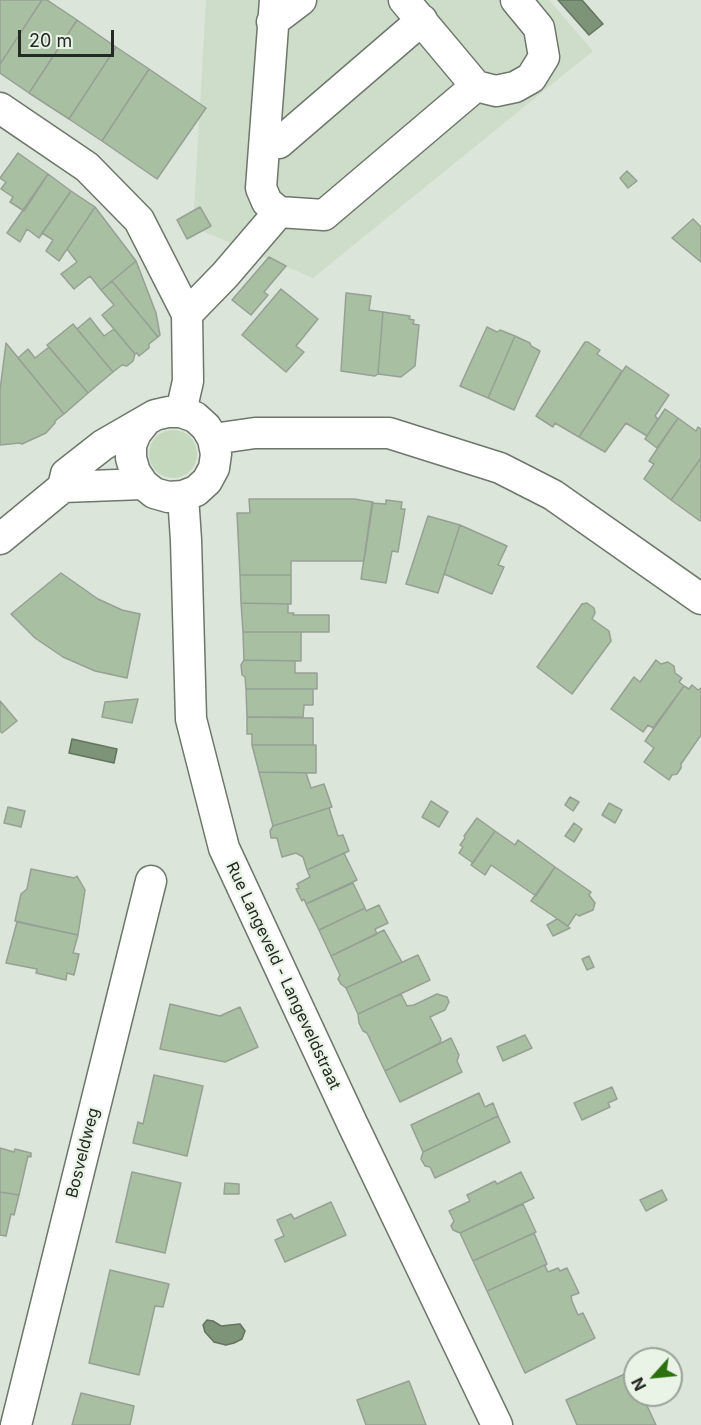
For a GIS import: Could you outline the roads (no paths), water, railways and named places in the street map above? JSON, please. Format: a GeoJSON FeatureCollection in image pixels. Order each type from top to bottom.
{"type":"FeatureCollection","features":[{"type":"Feature","properties":{"kind":"street"},"geometry":{"type":"LineString","coordinates":[[301,0],[273,11],[261,188],[267,202],[279,212],[324,215],[476,86]]}},
{"type":"Feature","properties":{"kind":"street"},"geometry":{"type":"LineString","coordinates":[[265,142],[279,142],[413,10],[476,86],[496,91],[516,87],[531,78],[544,57],[539,28],[516,0]]}},
{"type":"Feature","properties":{"kind":"street"},"geometry":{"type":"LineString","coordinates":[[0,108],[87,168],[139,220],[187,314],[188,381],[181,412]]}},
{"type":"Feature","properties":{"kind":"street"},"geometry":{"type":"LineString","coordinates":[[187,314],[225,275],[279,212]]}},
{"type":"Feature","properties":{"kind":"street"},"geometry":{"type":"LineString","coordinates":[[63,487],[66,474],[93,452],[155,416],[168,412],[181,412],[195,417],[206,427],[213,439],[216,454],[214,468],[207,481],[196,491],[183,496],[168,497],[154,493],[143,484],[135,472],[131,458],[131,445],[136,433],[144,423]]}},
{"type":"Feature","properties":{"kind":"street"},"geometry":{"type":"LineString","coordinates":[[213,439],[255,433],[389,434],[500,468],[553,495],[701,599]]}},
{"type":"Feature","properties":{"kind":"street"},"geometry":{"type":"LineString","coordinates":[[0,539],[63,487],[143,484]]}},
{"type":"Feature","properties":{"kind":"street","name":"Rue Langeveld - Langeveldstraat"},"geometry":{"type":"LineString","coordinates":[[183,496],[192,718],[224,848],[352,1123],[497,1425]]}},
{"type":"Feature","properties":{"kind":"street","name":"Bosveldweg"},"geometry":{"type":"LineString","coordinates":[[16,1425],[151,881]]}}]}
